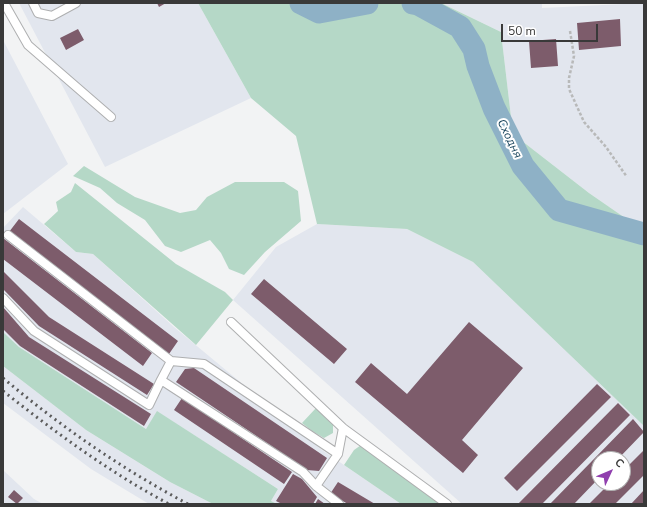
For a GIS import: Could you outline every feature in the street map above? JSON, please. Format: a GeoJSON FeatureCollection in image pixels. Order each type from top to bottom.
{"type":"FeatureCollection","features":[{"type":"Feature","properties":{"kind":"lane"},"geometry":{"type":"LineString","coordinates":[[4,3],[28,45],[111,117]]}},
{"type":"Feature","properties":{"kind":"lane"},"geometry":{"type":"LineString","coordinates":[[33,3],[38,13],[52,16],[76,3]]}},
{"type":"Feature","properties":{"kind":"lane"},"geometry":{"type":"LineString","coordinates":[[8,236],[171,361],[204,364],[338,454]]}},
{"type":"Feature","properties":{"kind":"lane"},"geometry":{"type":"LineString","coordinates":[[3,298],[34,331],[149,405],[171,361]]}},
{"type":"Feature","properties":{"kind":"lane"},"geometry":{"type":"LineString","coordinates":[[230,322],[343,428],[447,504]]}},
{"type":"Feature","properties":{"kind":"lane"},"geometry":{"type":"LineString","coordinates":[[161,380],[303,472],[316,486],[339,504]]}},
{"type":"Feature","properties":{"kind":"lane"},"geometry":{"type":"LineString","coordinates":[[316,486],[338,454],[343,428]]}},
{"type":"Feature","properties":{"kind":"path"},"geometry":{"type":"LineString","coordinates":[[570,31],[574,56],[569,78],[569,88],[584,122],[606,147],[627,177]]}},
{"type":"Feature","properties":{"kind":"shaded area"},"geometry":{"type":"Polygon","coordinates":[[[19,3],[198,3],[251,98],[105,167],[19,3]]]}},
{"type":"Feature","properties":{"kind":"shaded area"},"geometry":{"type":"Polygon","coordinates":[[[441,3],[542,3],[542,8],[644,3],[644,231],[589,193],[513,134],[501,32],[441,3]]]}},
{"type":"Feature","properties":{"kind":"shaded area"},"geometry":{"type":"Polygon","coordinates":[[[3,40],[68,164],[3,214],[3,40]]]}},
{"type":"Feature","properties":{"kind":"shaded area"},"geometry":{"type":"Polygon","coordinates":[[[23,207],[76,252],[93,254],[174,327],[322,450],[401,504],[277,504],[271,501],[278,489],[158,412],[146,429],[19,347],[3,332],[3,228],[23,207]]]}},
{"type":"Feature","properties":{"kind":"shaded area"},"geometry":{"type":"Polygon","coordinates":[[[317,224],[407,229],[473,262],[644,426],[644,504],[462,504],[233,300],[276,247],[317,224]]]}},
{"type":"Feature","properties":{"kind":"shaded area"},"geometry":{"type":"Polygon","coordinates":[[[3,366],[86,430],[170,482],[213,504],[149,504],[91,469],[3,403],[3,366]]]}},
{"type":"Feature","properties":{"kind":"shaded area"},"geometry":{"type":"Polygon","coordinates":[[[3,470],[34,499],[43,504],[3,504],[3,470]]]}},
{"type":"Feature","properties":{"kind":"green space"},"geometry":{"type":"Polygon","coordinates":[[[198,3],[441,3],[501,32],[513,134],[589,193],[644,231],[644,426],[473,262],[407,229],[317,224],[296,136],[251,98],[198,3]]]}},
{"type":"Feature","properties":{"kind":"green space"},"geometry":{"type":"Polygon","coordinates":[[[84,166],[135,197],[180,213],[196,210],[207,197],[235,182],[284,182],[298,191],[301,221],[265,252],[244,275],[229,269],[221,253],[210,240],[181,252],[165,246],[145,220],[117,203],[100,188],[73,176],[84,166]]]}},
{"type":"Feature","properties":{"kind":"green space"},"geometry":{"type":"Polygon","coordinates":[[[75,183],[176,264],[225,292],[233,300],[196,345],[93,254],[76,252],[44,224],[58,211],[56,202],[71,192],[75,183]]]}},
{"type":"Feature","properties":{"kind":"green space"},"geometry":{"type":"Polygon","coordinates":[[[3,332],[19,347],[146,429],[157,411],[278,489],[271,501],[277,504],[213,504],[170,482],[86,430],[3,366],[3,332]]]}},
{"type":"Feature","properties":{"kind":"green space"},"geometry":{"type":"Polygon","coordinates":[[[316,408],[333,424],[333,433],[324,438],[302,423],[316,408]]]}},
{"type":"Feature","properties":{"kind":"green space"},"geometry":{"type":"Polygon","coordinates":[[[364,443],[441,504],[401,504],[344,465],[354,450],[364,443]]]}},
{"type":"Feature","properties":{"kind":"building"},"geometry":{"type":"Polygon","coordinates":[[[157,3],[166,3],[159,7],[157,3]]]}},
{"type":"Feature","properties":{"kind":"building"},"geometry":{"type":"Polygon","coordinates":[[[620,19],[621,46],[579,50],[577,23],[620,19]]]}},
{"type":"Feature","properties":{"kind":"building"},"geometry":{"type":"Polygon","coordinates":[[[78,29],[84,40],[66,50],[60,38],[78,29]]]}},
{"type":"Feature","properties":{"kind":"building"},"geometry":{"type":"Polygon","coordinates":[[[556,39],[558,66],[531,68],[529,41],[556,39]]]}},
{"type":"Feature","properties":{"kind":"building"},"geometry":{"type":"Polygon","coordinates":[[[19,219],[178,341],[169,354],[9,232],[19,219]]]}},
{"type":"Feature","properties":{"kind":"building"},"geometry":{"type":"Polygon","coordinates":[[[3,238],[152,353],[143,366],[3,259],[3,238]]]}},
{"type":"Feature","properties":{"kind":"building"},"geometry":{"type":"Polygon","coordinates":[[[3,271],[49,317],[154,384],[147,395],[39,326],[3,289],[3,271]]]}},
{"type":"Feature","properties":{"kind":"building"},"geometry":{"type":"Polygon","coordinates":[[[264,279],[347,349],[334,364],[251,294],[264,279]]]}},
{"type":"Feature","properties":{"kind":"building"},"geometry":{"type":"Polygon","coordinates":[[[3,307],[29,337],[151,414],[144,426],[20,346],[3,329],[3,307]]]}},
{"type":"Feature","properties":{"kind":"building"},"geometry":{"type":"Polygon","coordinates":[[[469,322],[523,368],[462,440],[478,455],[463,473],[355,382],[371,363],[407,394],[469,322]]]}},
{"type":"Feature","properties":{"kind":"building"},"geometry":{"type":"Polygon","coordinates":[[[194,368],[327,458],[319,471],[307,470],[176,382],[185,369],[194,368]]]}},
{"type":"Feature","properties":{"kind":"building"},"geometry":{"type":"Polygon","coordinates":[[[597,384],[611,397],[517,491],[504,478],[597,384]]]}},
{"type":"Feature","properties":{"kind":"building"},"geometry":{"type":"Polygon","coordinates":[[[182,398],[292,472],[284,484],[174,410],[182,398]]]}},
{"type":"Feature","properties":{"kind":"building"},"geometry":{"type":"Polygon","coordinates":[[[618,403],[630,415],[594,451],[591,451],[591,454],[542,504],[518,504],[618,403]]]}},
{"type":"Feature","properties":{"kind":"building"},"geometry":{"type":"Polygon","coordinates":[[[633,419],[644,432],[626,451],[602,451],[633,419]]]}},
{"type":"Feature","properties":{"kind":"building"},"geometry":{"type":"Polygon","coordinates":[[[644,450],[644,475],[631,488],[631,463],[644,450]]]}},
{"type":"Feature","properties":{"kind":"building"},"geometry":{"type":"Polygon","coordinates":[[[591,462],[591,486],[574,504],[550,504],[591,462]]]}},
{"type":"Feature","properties":{"kind":"building"},"geometry":{"type":"Polygon","coordinates":[[[293,474],[302,479],[317,497],[313,504],[282,504],[276,501],[293,474]]]}},
{"type":"Feature","properties":{"kind":"building"},"geometry":{"type":"Polygon","coordinates":[[[338,482],[375,504],[348,504],[330,494],[338,482]]]}},
{"type":"Feature","properties":{"kind":"building"},"geometry":{"type":"Polygon","coordinates":[[[14,490],[23,498],[17,504],[8,497],[14,490]]]}},
{"type":"Feature","properties":{"kind":"building"},"geometry":{"type":"Polygon","coordinates":[[[644,490],[644,504],[631,504],[644,490]]]}},
{"type":"Feature","properties":{"kind":"building"},"geometry":{"type":"Polygon","coordinates":[[[602,491],[628,491],[615,504],[589,504],[602,491]]]}},
{"type":"Feature","properties":{"kind":"building"},"geometry":{"type":"Polygon","coordinates":[[[318,499],[325,504],[315,504],[318,499]]]}},
{"type":"Feature","properties":{"kind":"waterway","name":"Сходня"},"geometry":{"type":"LineString","coordinates":[[301,3],[319,12],[367,3]]}},
{"type":"Feature","properties":{"kind":"waterway","name":"Сходня"},"geometry":{"type":"LineString","coordinates":[[413,3],[418,4],[460,27],[474,49],[478,66],[494,108],[523,166],[559,210],[644,234]]}},
{"type":"Feature","properties":{"kind":"railway"},"geometry":{"type":"LineString","coordinates":[[3,378],[69,430],[92,446],[163,491],[188,504]]}},
{"type":"Feature","properties":{"kind":"railway"},"geometry":{"type":"LineString","coordinates":[[3,391],[83,451],[125,479],[169,504]]}}]}
